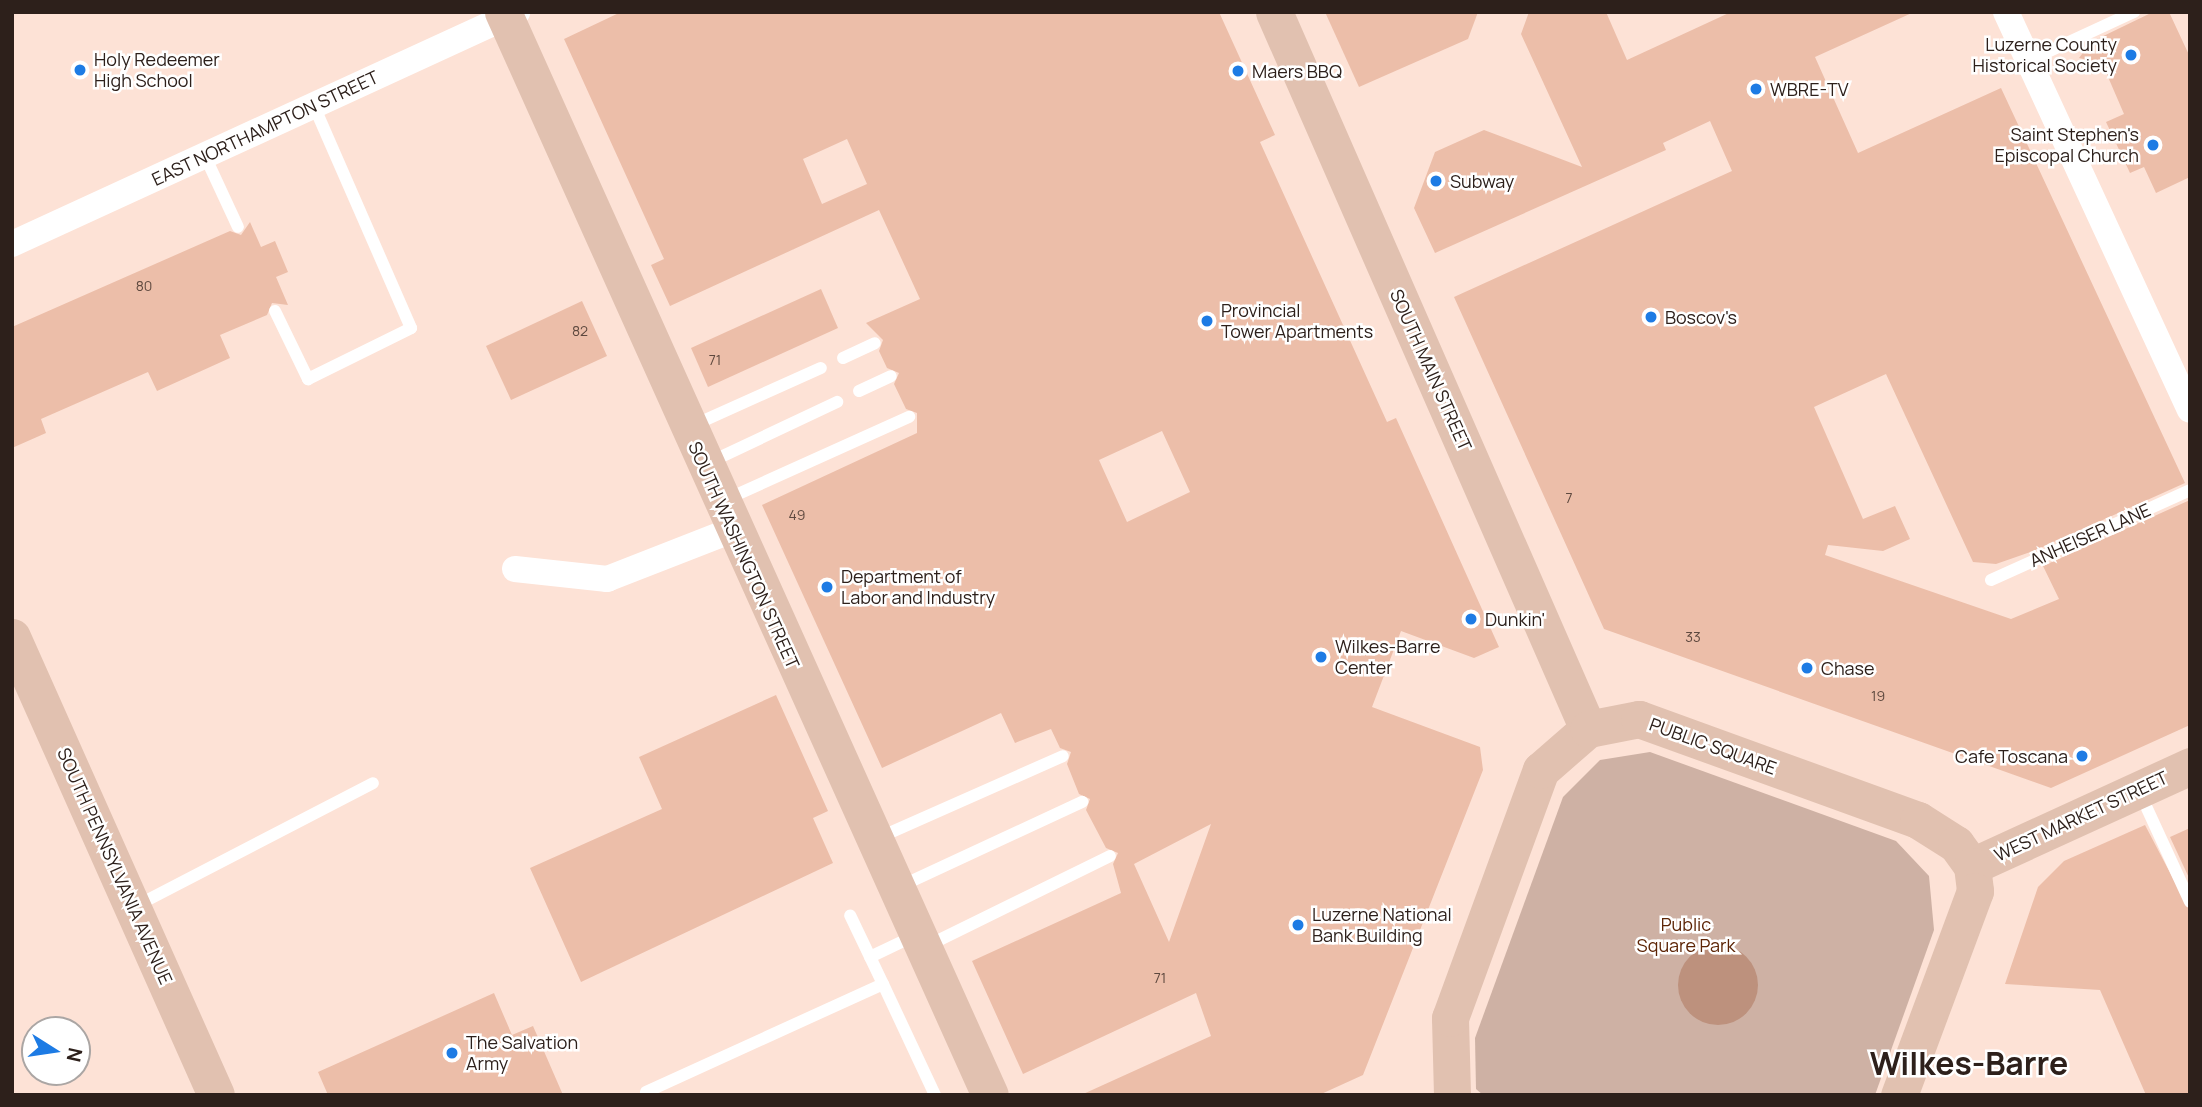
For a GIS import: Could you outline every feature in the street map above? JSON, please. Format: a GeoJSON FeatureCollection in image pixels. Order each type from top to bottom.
{"type":"FeatureCollection","features":[{"type":"Feature","properties":{"kind":"street","name":"SOUTH MAIN STREET"},"geometry":{"type":"LineString","coordinates":[[1274,12],[1588,729]]}},
{"type":"Feature","properties":{"kind":"street"},"geometry":{"type":"LineString","coordinates":[[2006,12],[2190,410]]}},
{"type":"Feature","properties":{"kind":"street","name":"EAST NORTHAMPTON STREET"},"geometry":{"type":"LineString","coordinates":[[12,244],[508,14]]}},
{"type":"Feature","properties":{"kind":"street","name":"SOUTH WASHINGTON STREET"},"geometry":{"type":"LineString","coordinates":[[508,14],[704,465],[872,841],[990,1095]]}},
{"type":"Feature","properties":{"kind":"street"},"geometry":{"type":"LineString","coordinates":[[515,569],[607,579],[727,516]]}},
{"type":"Feature","properties":{"kind":"street","name":"SOUTH PENNSYLVANIA AVENUE"},"geometry":{"type":"LineString","coordinates":[[12,637],[216,1095]]}},
{"type":"Feature","properties":{"kind":"street","name":"PUBLIC SQUARE"},"geometry":{"type":"LineString","coordinates":[[1588,729],[1639,719],[1918,820],[1956,844],[1972,866]]}},
{"type":"Feature","properties":{"kind":"street"},"geometry":{"type":"LineString","coordinates":[[1452,1095],[1450,1018],[1541,770],[1588,729]]}},
{"type":"Feature","properties":{"kind":"street","name":"WEST MARKET STREET"},"geometry":{"type":"LineString","coordinates":[[1972,866],[2190,766]]}},
{"type":"Feature","properties":{"kind":"street"},"geometry":{"type":"LineString","coordinates":[[1899,1095],[1975,891],[1972,866]]}},
{"type":"Feature","properties":{"kind":"lane"},"geometry":{"type":"LineString","coordinates":[[2028,61],[2134,12]]}},
{"type":"Feature","properties":{"kind":"lane"},"geometry":{"type":"LineString","coordinates":[[275,311],[308,379],[411,328],[314,106]]}},
{"type":"Feature","properties":{"kind":"lane"},"geometry":{"type":"LineString","coordinates":[[205,156],[238,228]]}},
{"type":"Feature","properties":{"kind":"lane"},"geometry":{"type":"LineString","coordinates":[[843,358],[875,343]]}},
{"type":"Feature","properties":{"kind":"lane"},"geometry":{"type":"LineString","coordinates":[[688,428],[821,368]]}},
{"type":"Feature","properties":{"kind":"lane"},"geometry":{"type":"LineString","coordinates":[[859,391],[891,376]]}},
{"type":"Feature","properties":{"kind":"lane"},"geometry":{"type":"LineString","coordinates":[[704,465],[837,401]]}},
{"type":"Feature","properties":{"kind":"lane"},"geometry":{"type":"LineString","coordinates":[[727,516],[909,416]]}},
{"type":"Feature","properties":{"kind":"lane","name":"ANHEISER LANE"},"geometry":{"type":"LineString","coordinates":[[1991,580],[2190,490]]}},
{"type":"Feature","properties":{"kind":"lane"},"geometry":{"type":"LineString","coordinates":[[872,841],[1063,756]]}},
{"type":"Feature","properties":{"kind":"lane"},"geometry":{"type":"LineString","coordinates":[[134,907],[373,783]]}},
{"type":"Feature","properties":{"kind":"lane"},"geometry":{"type":"LineString","coordinates":[[2138,790],[2190,902]]}},
{"type":"Feature","properties":{"kind":"lane"},"geometry":{"type":"LineString","coordinates":[[894,889],[1082,802]]}},
{"type":"Feature","properties":{"kind":"lane"},"geometry":{"type":"LineString","coordinates":[[870,957],[919,942],[1110,856]]}},
{"type":"Feature","properties":{"kind":"lane"},"geometry":{"type":"LineString","coordinates":[[849,915],[935,1095]]}},
{"type":"Feature","properties":{"kind":"lane"},"geometry":{"type":"LineString","coordinates":[[646,1091],[883,984]]}},
{"type":"Feature","properties":{"kind":"green space","name":"Public Square Park"},"geometry":{"type":"Polygon","coordinates":[[[1650,752],[1896,841],[1929,876],[1934,930],[1875,1095],[1483,1095],[1476,1089],[1475,1038],[1563,797],[1600,760],[1650,752]]]}},
{"type":"Feature","properties":{"kind":"shaded area"},"geometry":{"type":"Polygon","coordinates":[[[1718,945],[1733,948],[1746,957],[1755,970],[1758,985],[1755,1000],[1746,1013],[1733,1022],[1718,1025],[1703,1022],[1690,1013],[1681,1000],[1678,985],[1681,970],[1690,957],[1703,948],[1718,945]]]}},
{"type":"Feature","properties":{"kind":"building"},"geometry":{"type":"Polygon","coordinates":[[[621,12],[1219,12],[1275,135],[1260,142],[1387,422],[1396,418],[1499,647],[1474,658],[1401,631],[1372,707],[1480,747],[1483,770],[1363,1075],[1319,1095],[1081,1095],[1211,1036],[1196,993],[1023,1074],[972,961],[1121,893],[1113,864],[1118,853],[1106,848],[1086,810],[1090,799],[1079,794],[1067,764],[1071,752],[1060,748],[1051,729],[1015,743],[1001,713],[882,768],[762,505],[917,433],[917,413],[906,409],[894,384],[899,373],[887,368],[879,351],[883,340],[866,323],[920,299],[879,210],[670,306],[651,265],[664,259],[564,39],[621,12]],[[847,139],[803,159],[822,204],[867,184],[847,139]],[[1162,431],[1099,460],[1127,522],[1190,492],[1162,431]],[[1211,824],[1134,864],[1169,942],[1211,824]]]}},
{"type":"Feature","properties":{"kind":"building"},"geometry":{"type":"Polygon","coordinates":[[[1325,12],[1478,12],[1468,39],[1359,87],[1325,12]]]}},
{"type":"Feature","properties":{"kind":"building"},"geometry":{"type":"Polygon","coordinates":[[[1529,12],[1606,12],[1627,60],[1731,12],[1914,12],[1815,57],[1858,153],[2001,88],[2185,483],[2036,550],[1996,564],[1973,562],[1886,374],[1814,407],[1863,519],[1895,506],[1910,539],[1883,551],[1828,545],[1825,555],[2011,619],[2059,599],[2043,566],[2190,500],[2190,725],[2051,788],[1604,629],[1454,297],[1732,171],[1710,121],[1663,143],[1666,150],[1435,253],[1414,208],[1435,152],[1484,130],[1582,167],[1521,34],[1529,12]]]}},
{"type":"Feature","properties":{"kind":"building"},"geometry":{"type":"Polygon","coordinates":[[[2153,12],[2169,12],[2190,57],[2190,177],[2156,193],[2144,167],[2130,173],[2106,122],[2124,114],[2102,63],[2079,58],[2091,42],[2153,12]]]}},
{"type":"Feature","properties":{"kind":"building"},"geometry":{"type":"Polygon","coordinates":[[[250,222],[261,247],[275,241],[288,272],[276,277],[288,305],[272,303],[267,315],[220,335],[230,358],[157,391],[148,372],[41,419],[46,433],[12,448],[12,327],[230,231],[241,235],[250,222]]]}},
{"type":"Feature","properties":{"kind":"building"},"geometry":{"type":"Polygon","coordinates":[[[821,289],[838,328],[708,387],[691,348],[821,289]]]}},
{"type":"Feature","properties":{"kind":"building"},"geometry":{"type":"Polygon","coordinates":[[[582,301],[607,356],[511,400],[486,346],[582,301]]]}},
{"type":"Feature","properties":{"kind":"building"},"geometry":{"type":"Polygon","coordinates":[[[776,695],[828,811],[813,818],[833,863],[581,982],[530,868],[662,809],[639,757],[776,695]]]}},
{"type":"Feature","properties":{"kind":"building"},"geometry":{"type":"Polygon","coordinates":[[[2145,825],[2190,911],[2190,1095],[2146,1095],[2100,990],[2005,984],[2038,887],[2064,861],[2145,825]]]}},
{"type":"Feature","properties":{"kind":"building"},"geometry":{"type":"Polygon","coordinates":[[[2190,828],[2190,880],[2170,837],[2190,828]]]}},
{"type":"Feature","properties":{"kind":"building","name":"The Salvation Army"},"geometry":{"type":"Polygon","coordinates":[[[494,993],[512,1035],[533,1026],[563,1095],[328,1095],[318,1072],[494,993]]]}},
{"type":"Feature","properties":{"kind":"place","name":"Luzerne County Historical Society"},"geometry":{"type":"Point","coordinates":[2131,55]}},
{"type":"Feature","properties":{"kind":"place","name":"Holy Redeemer High School"},"geometry":{"type":"Point","coordinates":[80,70]}},
{"type":"Feature","properties":{"kind":"place","name":"Maers BBQ"},"geometry":{"type":"Point","coordinates":[1238,71]}},
{"type":"Feature","properties":{"kind":"place","name":"WBRE-TV"},"geometry":{"type":"Point","coordinates":[1756,89]}},
{"type":"Feature","properties":{"kind":"place","name":"Saint Stephen's Episcopal Church"},"geometry":{"type":"Point","coordinates":[2153,145]}},
{"type":"Feature","properties":{"kind":"place","name":"Subway"},"geometry":{"type":"Point","coordinates":[1436,181]}},
{"type":"Feature","properties":{"kind":"place","name":"Boscov's"},"geometry":{"type":"Point","coordinates":[1651,317]}},
{"type":"Feature","properties":{"kind":"place","name":"Provincial Tower Apartments"},"geometry":{"type":"Point","coordinates":[1207,321]}},
{"type":"Feature","properties":{"kind":"place","name":"Department of Labor and Industry"},"geometry":{"type":"Point","coordinates":[827,587]}},
{"type":"Feature","properties":{"kind":"place","name":"Dunkin'"},"geometry":{"type":"Point","coordinates":[1471,619]}},
{"type":"Feature","properties":{"kind":"place","name":"Wilkes-Barre Center"},"geometry":{"type":"Point","coordinates":[1321,657]}},
{"type":"Feature","properties":{"kind":"place","name":"Chase"},"geometry":{"type":"Point","coordinates":[1807,668]}},
{"type":"Feature","properties":{"kind":"place","name":"Cafe Toscana"},"geometry":{"type":"Point","coordinates":[2082,756]}},
{"type":"Feature","properties":{"kind":"place","name":"Luzerne National Bank Building"},"geometry":{"type":"Point","coordinates":[1298,925]}},
{"type":"Feature","properties":{"kind":"place","name":"The Salvation Army"},"geometry":{"type":"Point","coordinates":[452,1053]}},
{"type":"Feature","properties":{"kind":"district","name":"Wilkes-Barre"},"geometry":{"type":"Point","coordinates":[1969,1063]}}]}
